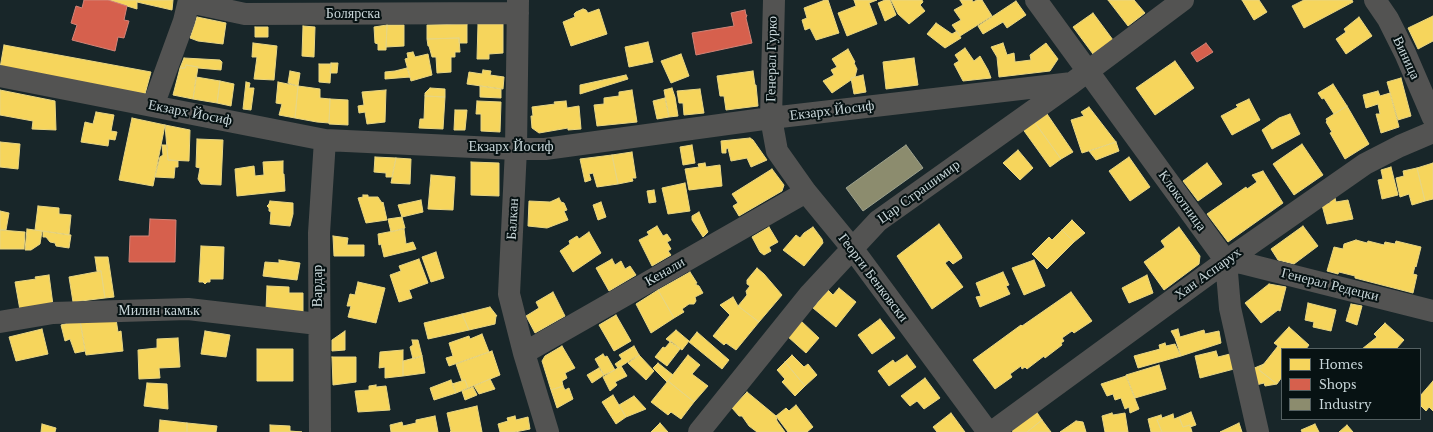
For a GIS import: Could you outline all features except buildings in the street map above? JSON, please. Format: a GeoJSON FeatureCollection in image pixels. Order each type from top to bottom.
{"type":"FeatureCollection","features":[{"type":"Feature","properties":{"kind":"street","name":"Генерал Гурко"},"geometry":{"type":"LineString","coordinates":[[771,118],[774,0]]}},
{"type":"Feature","properties":{"kind":"street","name":"Клокотница"},"geometry":{"type":"LineString","coordinates":[[1036,0],[1080,77],[1226,261]]}},
{"type":"Feature","properties":{"kind":"street","name":"Цар Страшимир"},"geometry":{"type":"LineString","coordinates":[[699,432],[810,294],[878,221],[1080,77],[1183,0]]}},
{"type":"Feature","properties":{"kind":"street","name":"Виница"},"geometry":{"type":"LineString","coordinates":[[1376,0],[1388,19],[1405,53],[1433,118]]}},
{"type":"Feature","properties":{"kind":"street","name":"Болярска"},"geometry":{"type":"LineString","coordinates":[[187,8],[245,14],[518,7]]}},
{"type":"Feature","properties":{"kind":"street","name":"Балкан"},"geometry":{"type":"LineString","coordinates":[[518,7],[516,149],[509,294],[524,353],[548,432]]}},
{"type":"Feature","properties":{"kind":"street"},"geometry":{"type":"LineString","coordinates":[[153,106],[187,8]]}},
{"type":"Feature","properties":{"kind":"street","name":"Екзарх Йосиф"},"geometry":{"type":"LineString","coordinates":[[0,76],[325,140],[516,149],[545,149],[1080,77]]}},
{"type":"Feature","properties":{"kind":"street","name":"Георги Бенковски"},"geometry":{"type":"LineString","coordinates":[[771,118],[777,151],[806,192],[852,248],[988,432]]}},
{"type":"Feature","properties":{"kind":"street","name":"Хан Аспарух"},"geometry":{"type":"LineString","coordinates":[[992,432],[1226,261],[1365,164],[1400,146],[1433,132]]}},
{"type":"Feature","properties":{"kind":"street","name":"Вардар"},"geometry":{"type":"LineString","coordinates":[[320,432],[318,324],[319,233],[325,140]]}},
{"type":"Feature","properties":{"kind":"street","name":"Кенали"},"geometry":{"type":"LineString","coordinates":[[524,353],[806,192]]}},
{"type":"Feature","properties":{"kind":"street"},"geometry":{"type":"LineString","coordinates":[[1226,261],[1230,308],[1258,432]]}},
{"type":"Feature","properties":{"kind":"street","name":"Генерал Редецки"},"geometry":{"type":"LineString","coordinates":[[1226,261],[1242,263],[1433,311]]}},
{"type":"Feature","properties":{"kind":"street","name":"Милин камък"},"geometry":{"type":"LineString","coordinates":[[0,322],[53,313],[188,309],[318,324]]}}]}
